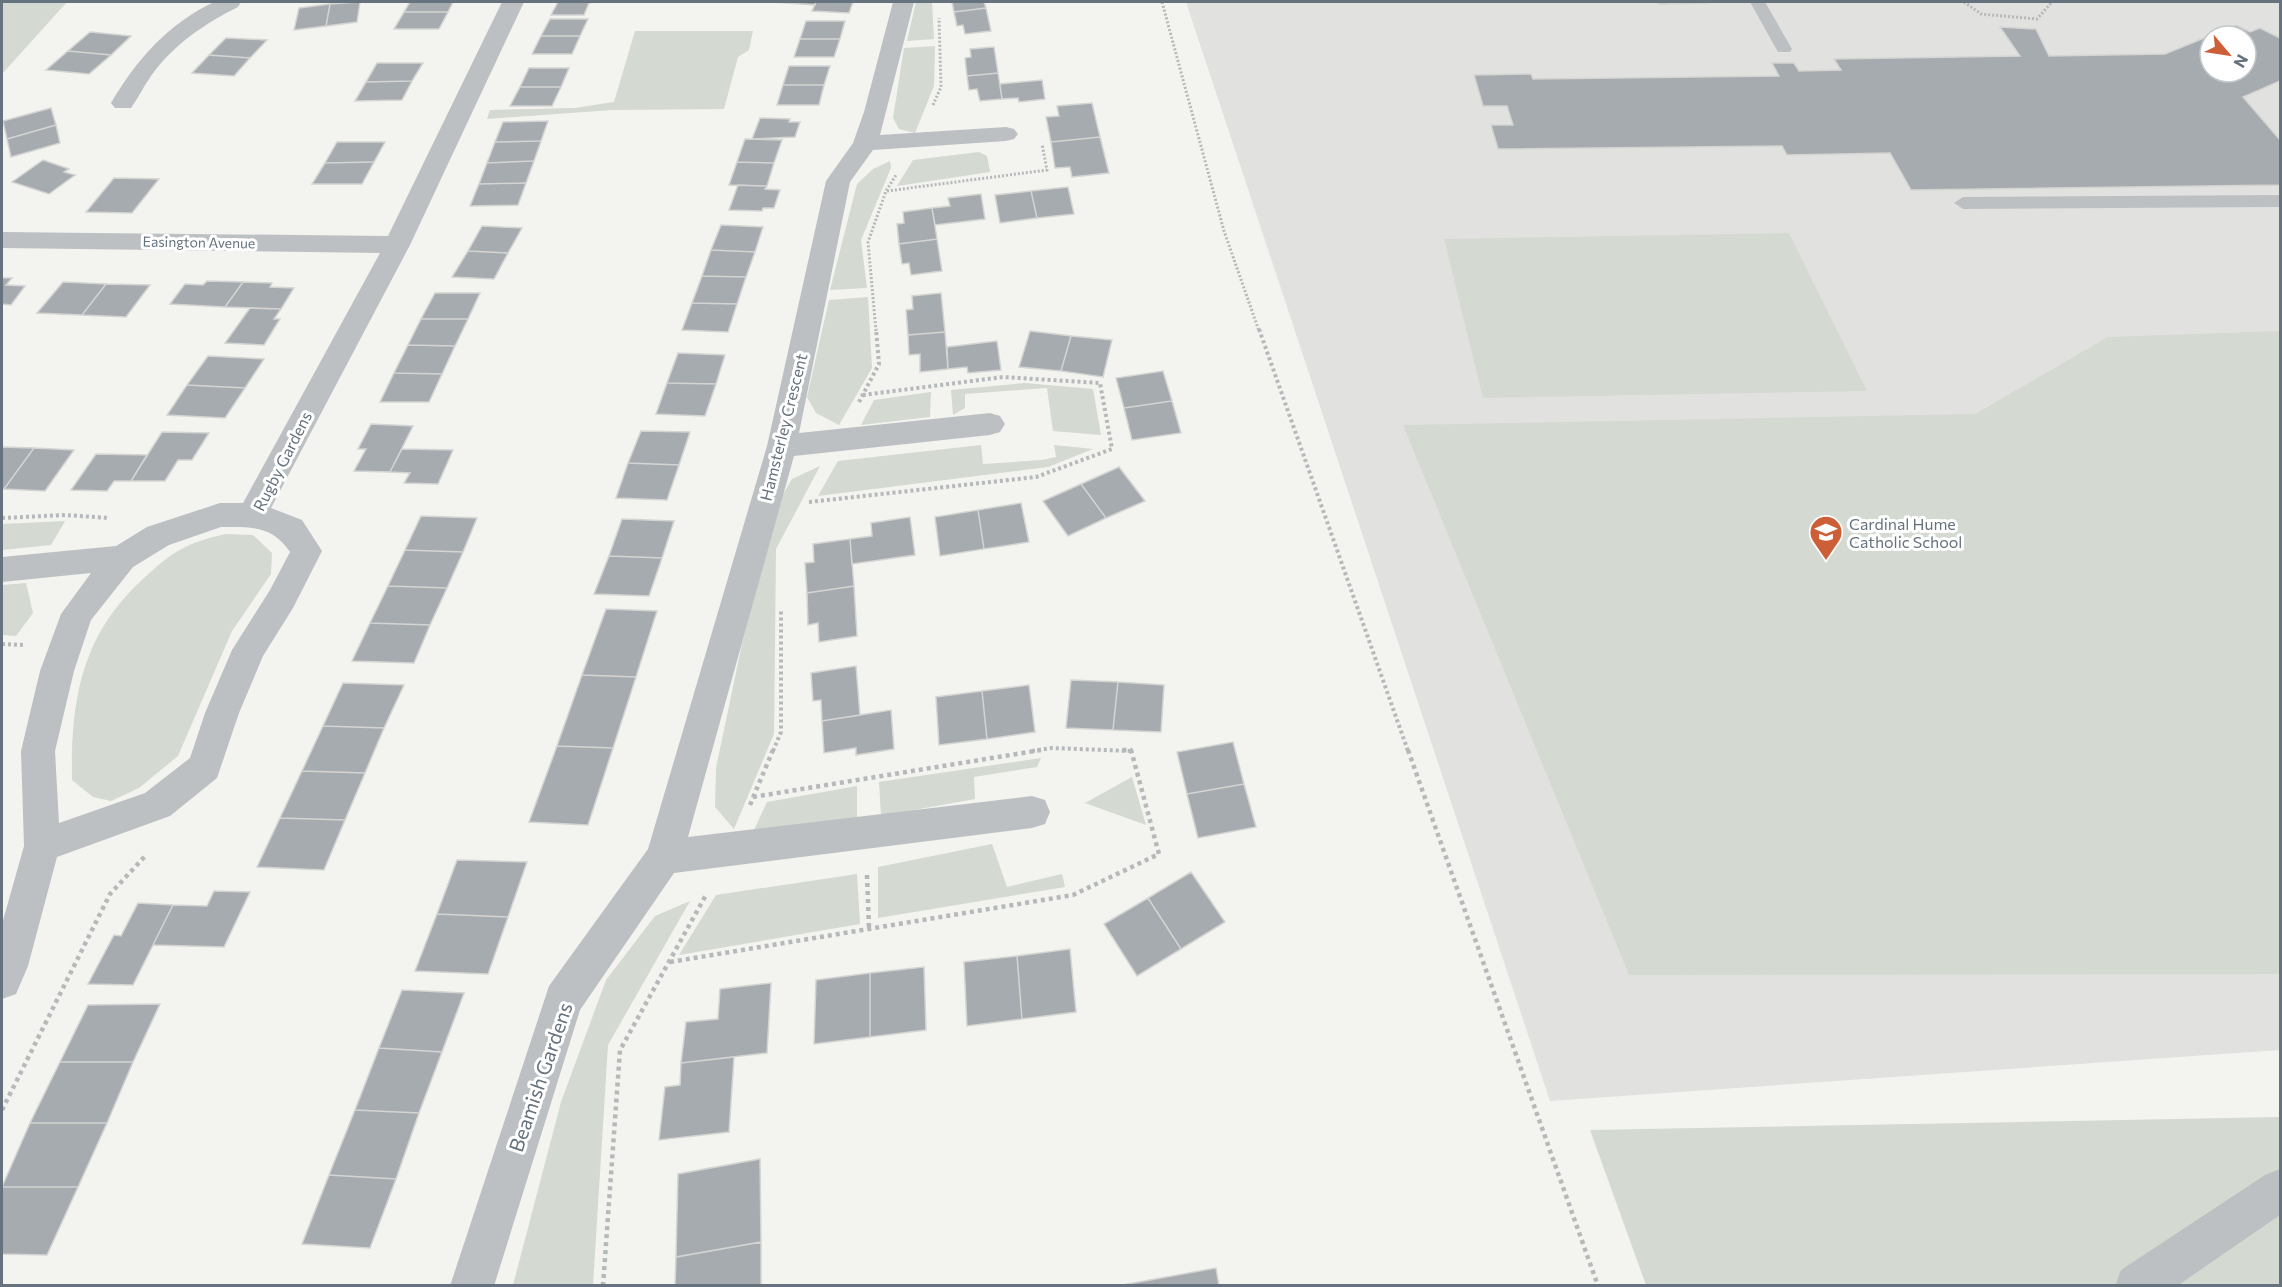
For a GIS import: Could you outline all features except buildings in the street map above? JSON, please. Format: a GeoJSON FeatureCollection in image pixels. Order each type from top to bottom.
{"type":"FeatureCollection","features":[{"type":"Feature","properties":{"kind":"street"},"geometry":{"type":"LineString","coordinates":[[123,103],[139,73],[165,44],[208,12],[230,2]]}},
{"type":"Feature","properties":{"kind":"street","name":"Rugby Gardens"},"geometry":{"type":"LineString","coordinates":[[42,846],[157,805],[205,766],[222,713],[249,650],[282,599],[306,551],[291,529],[252,515],[396,245],[513,2]]}},
{"type":"Feature","properties":{"kind":"street","name":"Hamsterley Crescent"},"geometry":{"type":"LineString","coordinates":[[664,857],[782,447],[838,181],[866,144],[903,2]]}},
{"type":"Feature","properties":{"kind":"street"},"geometry":{"type":"LineString","coordinates":[[866,144],[918,138],[1006,134]]}},
{"type":"Feature","properties":{"kind":"street","name":"Easington Avenue"},"geometry":{"type":"LineString","coordinates":[[2,240],[396,245]]}},
{"type":"Feature","properties":{"kind":"street"},"geometry":{"type":"LineString","coordinates":[[782,447],[990,424]]}},
{"type":"Feature","properties":{"kind":"street"},"geometry":{"type":"LineString","coordinates":[[2,980],[9,966],[42,846],[38,751],[57,671],[77,614],[122,558],[158,536],[187,524],[220,515],[252,515]]}},
{"type":"Feature","properties":{"kind":"street"},"geometry":{"type":"LineString","coordinates":[[2,569],[122,558]]}},
{"type":"Feature","properties":{"kind":"street"},"geometry":{"type":"LineString","coordinates":[[664,857],[1032,812]]}},
{"type":"Feature","properties":{"kind":"street","name":"Beamish Gardens"},"geometry":{"type":"LineString","coordinates":[[472,1286],[563,1000],[664,857]]}},
{"type":"Feature","properties":{"kind":"street"},"geometry":{"type":"LineString","coordinates":[[2137,1286],[2280,1191]]}},
{"type":"Feature","properties":{"kind":"lane"},"geometry":{"type":"LineString","coordinates":[[1758,2],[1784,49]]}},
{"type":"Feature","properties":{"kind":"lane"},"geometry":{"type":"LineString","coordinates":[[1962,203],[2280,201]]}},
{"type":"Feature","properties":{"kind":"path"},"geometry":{"type":"LineString","coordinates":[[1162,2],[1224,231],[1598,1286]]}},
{"type":"Feature","properties":{"kind":"path"},"geometry":{"type":"LineString","coordinates":[[1964,2],[1981,14],[2037,20],[2052,2]]}},
{"type":"Feature","properties":{"kind":"path"},"geometry":{"type":"LineString","coordinates":[[806,503],[879,364],[868,242],[886,191],[918,138],[941,87],[938,10]]}},
{"type":"Feature","properties":{"kind":"path"},"geometry":{"type":"LineString","coordinates":[[2,518],[66,515],[187,524]]}},
{"type":"Feature","properties":{"kind":"path"},"geometry":{"type":"LineString","coordinates":[[603,1286],[620,1050],[732,848],[781,732],[781,608]]}},
{"type":"Feature","properties":{"kind":"path"},"geometry":{"type":"LineString","coordinates":[[2,1110],[110,894],[155,845]]}},
{"type":"Feature","properties":{"kind":"shaded area"},"geometry":{"type":"Polygon","coordinates":[[[2,2],[67,2],[2,74],[2,2]]]}},
{"type":"Feature","properties":{"kind":"shaded area"},"geometry":{"type":"Polygon","coordinates":[[[916,2],[932,2],[934,39],[907,41],[916,2]]]}},
{"type":"Feature","properties":{"kind":"shaded area","name":"Cardinal Hume Catholic School"},"geometry":{"type":"Polygon","coordinates":[[[1186,2],[2280,2],[2280,1050],[1550,1101],[1186,2]]]}},
{"type":"Feature","properties":{"kind":"shaded area"},"geometry":{"type":"Polygon","coordinates":[[[635,31],[753,31],[749,50],[738,57],[724,109],[612,110],[487,119],[490,110],[575,108],[614,102],[635,31]]]}},
{"type":"Feature","properties":{"kind":"shaded area"},"geometry":{"type":"Polygon","coordinates":[[[935,46],[934,86],[915,133],[899,129],[893,118],[904,48],[935,46]]]}},
{"type":"Feature","properties":{"kind":"shaded area"},"geometry":{"type":"Polygon","coordinates":[[[979,152],[987,156],[990,172],[897,186],[913,160],[979,152]]]}},
{"type":"Feature","properties":{"kind":"shaded area"},"geometry":{"type":"Polygon","coordinates":[[[890,161],[891,168],[861,240],[867,288],[830,290],[857,184],[873,169],[890,161]]]}},
{"type":"Feature","properties":{"kind":"shaded area"},"geometry":{"type":"Polygon","coordinates":[[[1789,233],[1867,391],[1483,398],[1444,239],[1789,233]]]}},
{"type":"Feature","properties":{"kind":"shaded area"},"geometry":{"type":"Polygon","coordinates":[[[868,297],[872,368],[839,425],[816,413],[807,397],[829,300],[868,297]]]}},
{"type":"Feature","properties":{"kind":"shaded area"},"geometry":{"type":"Polygon","coordinates":[[[2280,331],[2280,974],[1629,975],[1403,425],[1975,414],[2108,337],[2280,331]]]}},
{"type":"Feature","properties":{"kind":"shaded area"},"geometry":{"type":"Polygon","coordinates":[[[1025,383],[1093,389],[1101,435],[1053,431],[1047,388],[965,394],[965,408],[953,415],[951,390],[1025,383]]]}},
{"type":"Feature","properties":{"kind":"shaded area"},"geometry":{"type":"Polygon","coordinates":[[[931,392],[930,417],[861,425],[874,400],[931,392]]]}},
{"type":"Feature","properties":{"kind":"shaded area"},"geometry":{"type":"Polygon","coordinates":[[[981,445],[983,464],[1056,457],[1054,445],[1093,449],[1048,467],[818,496],[838,461],[981,445]]]}},
{"type":"Feature","properties":{"kind":"shaded area"},"geometry":{"type":"Polygon","coordinates":[[[820,466],[776,549],[774,734],[734,829],[715,807],[716,768],[742,644],[778,503],[792,479],[820,466]]]}},
{"type":"Feature","properties":{"kind":"shaded area"},"geometry":{"type":"Polygon","coordinates":[[[65,521],[51,545],[2,550],[2,524],[65,521]]]}},
{"type":"Feature","properties":{"kind":"shaded area"},"geometry":{"type":"Polygon","coordinates":[[[226,534],[253,535],[272,553],[271,574],[232,631],[178,756],[139,788],[111,801],[93,797],[72,780],[72,750],[78,696],[93,646],[122,601],[154,569],[181,549],[226,534]]]}},
{"type":"Feature","properties":{"kind":"shaded area"},"geometry":{"type":"Polygon","coordinates":[[[26,583],[33,613],[16,636],[2,635],[2,585],[26,583]]]}},
{"type":"Feature","properties":{"kind":"shaded area"},"geometry":{"type":"Polygon","coordinates":[[[1041,758],[1037,767],[974,777],[975,799],[881,816],[879,782],[1041,758]]]}},
{"type":"Feature","properties":{"kind":"shaded area"},"geometry":{"type":"Polygon","coordinates":[[[1132,777],[1146,825],[1085,803],[1132,777]]]}},
{"type":"Feature","properties":{"kind":"shaded area"},"geometry":{"type":"Polygon","coordinates":[[[857,786],[857,818],[752,834],[767,802],[857,786]]]}},
{"type":"Feature","properties":{"kind":"shaded area"},"geometry":{"type":"Polygon","coordinates":[[[992,844],[1007,887],[1062,874],[1065,887],[878,918],[878,867],[992,844]]]}},
{"type":"Feature","properties":{"kind":"shaded area"},"geometry":{"type":"Polygon","coordinates":[[[857,874],[860,924],[679,955],[716,895],[857,874]]]}},
{"type":"Feature","properties":{"kind":"shaded area"},"geometry":{"type":"Polygon","coordinates":[[[690,901],[608,1045],[593,1285],[513,1285],[561,1102],[606,980],[655,916],[690,901]]]}},
{"type":"Feature","properties":{"kind":"shaded area"},"geometry":{"type":"Polygon","coordinates":[[[2280,1117],[2280,1285],[1646,1285],[1590,1130],[2280,1117]]]}},
{"type":"Feature","properties":{"kind":"place","name":"Cardinal Hume Catholic School"},"geometry":{"type":"Point","coordinates":[1826,561]}}]}
